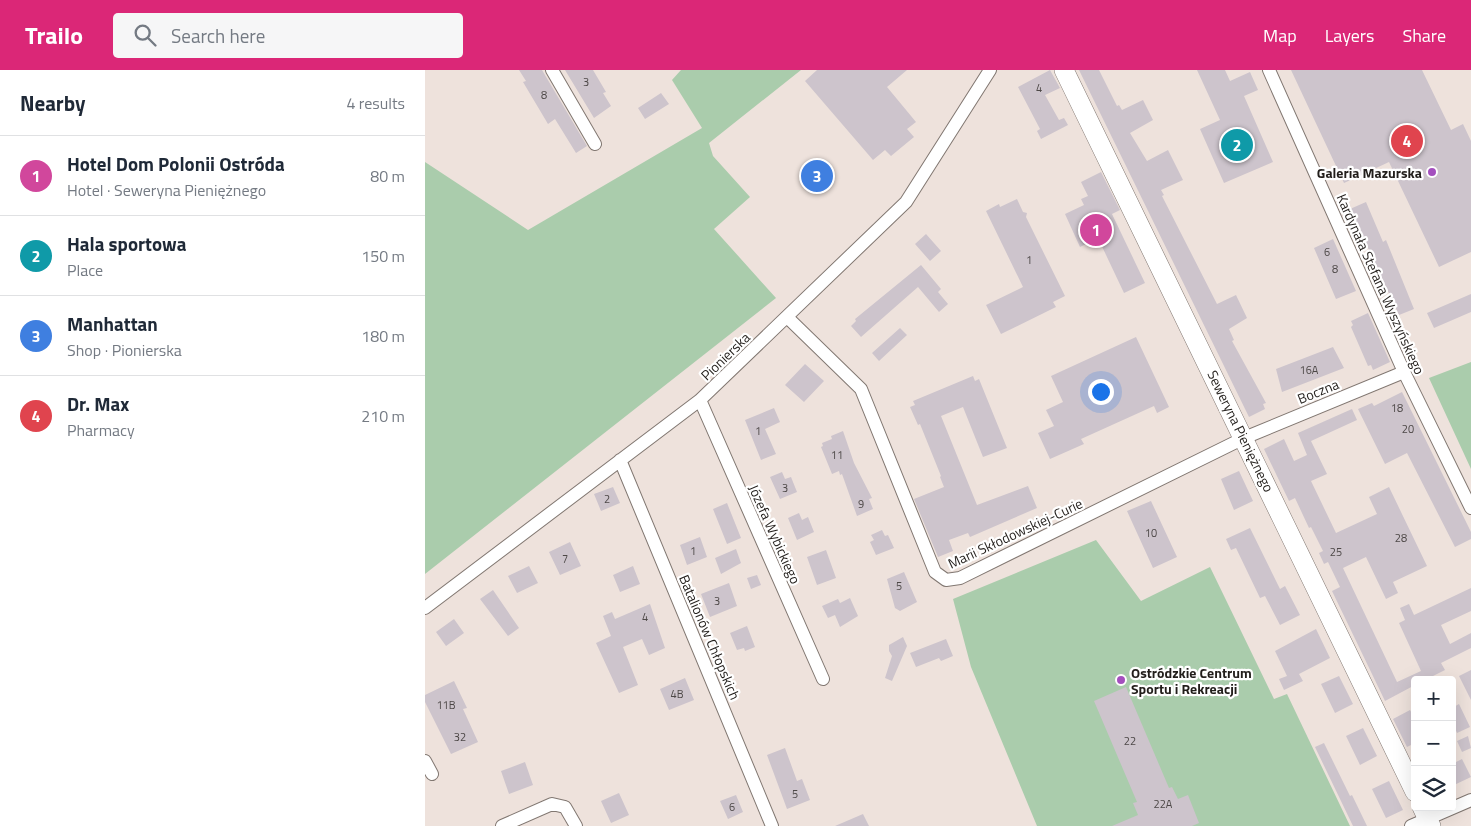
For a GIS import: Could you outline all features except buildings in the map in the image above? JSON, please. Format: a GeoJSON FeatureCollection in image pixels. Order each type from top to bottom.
{"type":"FeatureCollection","features":[{"type":"Feature","properties":{"kind":"street"},"geometry":{"type":"LineString","coordinates":[[552,70],[595,144]]}},
{"type":"Feature","properties":{"kind":"street","name":"Pionierska"},"geometry":{"type":"LineString","coordinates":[[425,608],[700,400],[906,202],[989,70]]}},
{"type":"Feature","properties":{"kind":"street","name":"Seweryna Pieniężnego"},"geometry":{"type":"LineString","coordinates":[[1064,70],[1411,784]]}},
{"type":"Feature","properties":{"kind":"street","name":"Kardynała Stefana Wyszyńskiego"},"geometry":{"type":"LineString","coordinates":[[1269,70],[1404,372],[1471,508]]}},
{"type":"Feature","properties":{"kind":"street","name":"Marii Skłodowskiej-Curie"},"geometry":{"type":"LineString","coordinates":[[787,317],[861,389],[935,572],[947,580],[960,578],[1244,438]]}},
{"type":"Feature","properties":{"kind":"street","name":"Boczna"},"geometry":{"type":"LineString","coordinates":[[1244,438],[1404,372]]}},
{"type":"Feature","properties":{"kind":"street","name":"Józefa Wybickiego"},"geometry":{"type":"LineString","coordinates":[[700,400],[823,679]]}},
{"type":"Feature","properties":{"kind":"street","name":"Batalionów Chłopskich"},"geometry":{"type":"LineString","coordinates":[[620,460],[772,826]]}},
{"type":"Feature","properties":{"kind":"street"},"geometry":{"type":"LineString","coordinates":[[425,761],[432,774]]}},
{"type":"Feature","properties":{"kind":"street"},"geometry":{"type":"LineString","coordinates":[[1423,819],[1471,800]]}},
{"type":"Feature","properties":{"kind":"street"},"geometry":{"type":"LineString","coordinates":[[502,826],[552,804],[559,804],[569,811],[576,826]]}},
{"type":"Feature","properties":{"kind":"green space"},"geometry":{"type":"Polygon","coordinates":[[[681,70],[801,70],[709,143],[713,156],[750,197],[714,229],[776,298],[425,574],[425,162],[528,230],[702,128],[672,80],[681,70]]]}},
{"type":"Feature","properties":{"kind":"green space"},"geometry":{"type":"Polygon","coordinates":[[[1471,362],[1471,469],[1429,378],[1471,362]]]}},
{"type":"Feature","properties":{"kind":"green space","name":"Ostródzkie Centrum Sportu i Rekreacji"},"geometry":{"type":"Polygon","coordinates":[[[1096,540],[1141,601],[1210,567],[1274,699],[1287,694],[1350,826],[1037,826],[971,667],[953,599],[1096,540]]]}},
{"type":"Feature","properties":{"kind":"place","name":"Dr. Max"},"geometry":{"type":"Point","coordinates":[1407,141]}},
{"type":"Feature","properties":{"kind":"place","name":"Hala sportowa"},"geometry":{"type":"Point","coordinates":[1237,145]}},
{"type":"Feature","properties":{"kind":"place","name":"Galeria Mazurska"},"geometry":{"type":"Point","coordinates":[1432,172]}},
{"type":"Feature","properties":{"kind":"place","name":"Manhattan"},"geometry":{"type":"Point","coordinates":[817,176]}},
{"type":"Feature","properties":{"kind":"place","name":"Hotel Dom Polonii Ostróda"},"geometry":{"type":"Point","coordinates":[1096,230]}},
{"type":"Feature","properties":{"kind":"place","name":"Ostródzkie Centrum Sportu i Rekreacji"},"geometry":{"type":"Point","coordinates":[1121,680]}}]}
